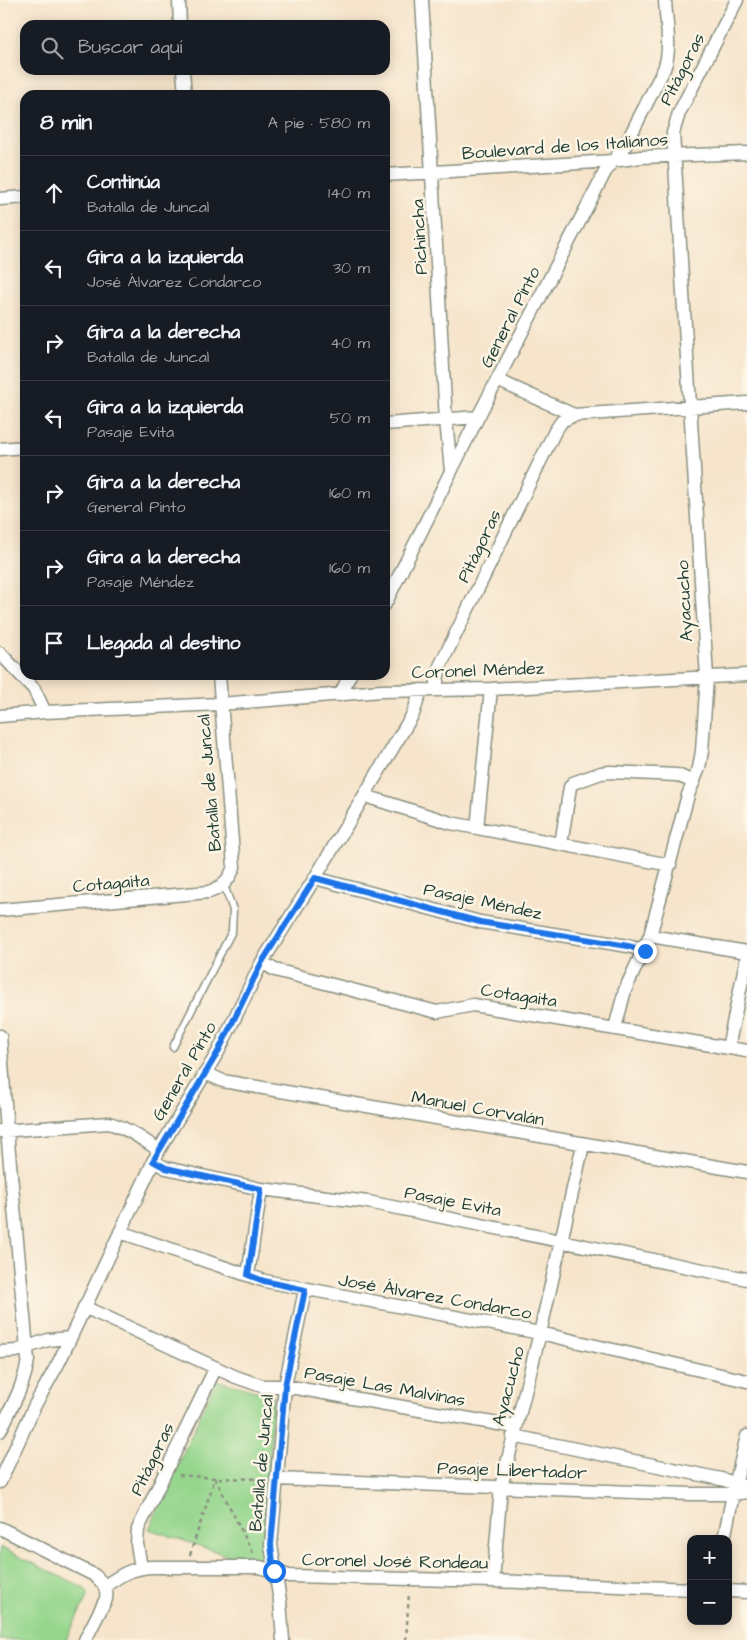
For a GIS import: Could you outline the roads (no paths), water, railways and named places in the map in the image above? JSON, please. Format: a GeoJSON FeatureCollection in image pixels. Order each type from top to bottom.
{"type":"FeatureCollection","features":[{"type":"Feature","properties":{"kind":"street"},"geometry":{"type":"LineString","coordinates":[[179,0],[180,20]]}},
{"type":"Feature","properties":{"kind":"street","name":"Pichincha"},"geometry":{"type":"LineString","coordinates":[[422,0],[446,420],[451,471]]}},
{"type":"Feature","properties":{"kind":"street","name":"General Pinto"},"geometry":{"type":"LineString","coordinates":[[390,594],[478,417],[605,172],[625,146],[664,70],[668,49],[665,0]]}},
{"type":"Feature","properties":{"kind":"street","name":"Pitágoras"},"geometry":{"type":"LineString","coordinates":[[675,157],[673,133],[675,122],[737,0]]}},
{"type":"Feature","properties":{"kind":"street"},"geometry":{"type":"LineString","coordinates":[[183,75],[185,90]]}},
{"type":"Feature","properties":{"kind":"street","name":"Boulevard de los Italianos"},"geometry":{"type":"LineString","coordinates":[[390,175],[613,161],[641,157],[747,153]]}},
{"type":"Feature","properties":{"kind":"street","name":"Ayacucho"},"geometry":{"type":"LineString","coordinates":[[615,1028],[625,990],[645,951],[650,936],[688,795],[699,768],[702,751],[707,677],[675,157]]}},
{"type":"Feature","properties":{"kind":"street"},"geometry":{"type":"LineString","coordinates":[[0,199],[20,197]]}},
{"type":"Feature","properties":{"kind":"street"},"geometry":{"type":"LineString","coordinates":[[498,380],[574,415],[747,403]]}},
{"type":"Feature","properties":{"kind":"street","name":"Pitágoras"},"geometry":{"type":"LineString","coordinates":[[438,690],[437,681],[440,666],[555,431],[562,421],[574,415]]}},
{"type":"Feature","properties":{"kind":"street"},"geometry":{"type":"LineString","coordinates":[[390,424],[478,417]]}},
{"type":"Feature","properties":{"kind":"street"},"geometry":{"type":"LineString","coordinates":[[0,448],[20,447]]}},
{"type":"Feature","properties":{"kind":"street"},"geometry":{"type":"LineString","coordinates":[[0,653],[20,674]]}},
{"type":"Feature","properties":{"kind":"street","name":"Coronel Méndez"},"geometry":{"type":"LineString","coordinates":[[0,716],[45,712],[220,704],[381,691],[491,689],[747,675]]}},
{"type":"Feature","properties":{"kind":"street"},"geometry":{"type":"LineString","coordinates":[[26,680],[34,689],[45,712]]}},
{"type":"Feature","properties":{"kind":"street","name":"Batalla de Juncal"},"geometry":{"type":"LineString","coordinates":[[218,680],[234,867],[230,877],[224,884]]}},
{"type":"Feature","properties":{"kind":"street"},"geometry":{"type":"LineString","coordinates":[[340,695],[348,680]]}},
{"type":"Feature","properties":{"kind":"street"},"geometry":{"type":"LineString","coordinates":[[477,828],[491,689]]}},
{"type":"Feature","properties":{"kind":"street","name":"General Pinto"},"geometry":{"type":"LineString","coordinates":[[0,1482],[35,1405],[59,1362],[156,1156],[218,1052],[262,962],[365,796],[413,714],[421,690]]}},
{"type":"Feature","properties":{"kind":"street"},"geometry":{"type":"LineString","coordinates":[[561,844],[570,787],[573,783],[601,773],[610,772],[677,775],[694,782]]}},
{"type":"Feature","properties":{"kind":"street"},"geometry":{"type":"LineString","coordinates":[[365,796],[451,823],[670,865]]}},
{"type":"Feature","properties":{"kind":"street","name":"Pasaje Méndez"},"geometry":{"type":"LineString","coordinates":[[315,878],[480,922],[628,946],[645,951]]}},
{"type":"Feature","properties":{"kind":"street","name":"Cotagaita"},"geometry":{"type":"LineString","coordinates":[[0,910],[209,892],[218,889],[224,884]]}},
{"type":"Feature","properties":{"kind":"street"},"geometry":{"type":"LineString","coordinates":[[650,936],[747,952]]}},
{"type":"Feature","properties":{"kind":"street"},"geometry":{"type":"LineString","coordinates":[[728,1048],[747,956]]}},
{"type":"Feature","properties":{"kind":"street","name":"Cotagaita"},"geometry":{"type":"LineString","coordinates":[[262,962],[274,970],[437,1012],[473,1005],[747,1051]]}},
{"type":"Feature","properties":{"kind":"street"},"geometry":{"type":"LineString","coordinates":[[0,1036],[3,1131],[28,1360],[25,1376],[0,1431]]}},
{"type":"Feature","properties":{"kind":"street","name":"Manuel Corvalán"},"geometry":{"type":"LineString","coordinates":[[205,1073],[223,1081],[747,1172]]}},
{"type":"Feature","properties":{"kind":"street","name":"Pasaje Evita"},"geometry":{"type":"LineString","coordinates":[[3,1131],[109,1123],[118,1125],[156,1156],[166,1168],[261,1189],[368,1202],[747,1278]]}},
{"type":"Feature","properties":{"kind":"street","name":"Ayacucho"},"geometry":{"type":"LineString","coordinates":[[493,1581],[501,1487],[540,1333],[583,1144]]}},
{"type":"Feature","properties":{"kind":"street"},"geometry":{"type":"LineString","coordinates":[[248,1275],[261,1189]]}},
{"type":"Feature","properties":{"kind":"street","name":"José Álvarez Condarco"},"geometry":{"type":"LineString","coordinates":[[120,1232],[264,1281],[540,1333],[747,1381]]}},
{"type":"Feature","properties":{"kind":"street","name":"Batalla de Juncal"},"geometry":{"type":"LineString","coordinates":[[283,1640],[280,1601],[271,1545],[285,1386],[305,1290]]}},
{"type":"Feature","properties":{"kind":"street","name":"Pasaje Las Malvinas"},"geometry":{"type":"LineString","coordinates":[[84,1307],[215,1369],[250,1383],[262,1386],[285,1386],[514,1432],[721,1478],[738,1488]]}},
{"type":"Feature","properties":{"kind":"street"},"geometry":{"type":"LineString","coordinates":[[0,1352],[16,1351],[48,1340],[70,1338]]}},
{"type":"Feature","properties":{"kind":"street","name":"Pitágoras"},"geometry":{"type":"LineString","coordinates":[[141,1568],[137,1544],[138,1529],[215,1369]]}},
{"type":"Feature","properties":{"kind":"street"},"geometry":{"type":"LineString","coordinates":[[725,1535],[738,1488],[747,1436]]}},
{"type":"Feature","properties":{"kind":"street","name":"Pasaje Libertador"},"geometry":{"type":"LineString","coordinates":[[276,1479],[501,1487],[738,1488],[747,1492]]}},
{"type":"Feature","properties":{"kind":"street"},"geometry":{"type":"LineString","coordinates":[[0,1528],[94,1575],[105,1586],[106,1599],[85,1640]]}},
{"type":"Feature","properties":{"kind":"street","name":"Coronel José Rondeau"},"geometry":{"type":"LineString","coordinates":[[105,1586],[124,1573],[141,1568],[260,1567],[289,1576],[493,1581],[687,1589]]}},
{"type":"Feature","properties":{"kind":"street"},"geometry":{"type":"LineString","coordinates":[[732,1591],[747,1592]]}},
{"type":"Feature","properties":{"kind":"lane"},"geometry":{"type":"LineString","coordinates":[[173,1047],[232,931],[233,910],[224,884]]}}]}
